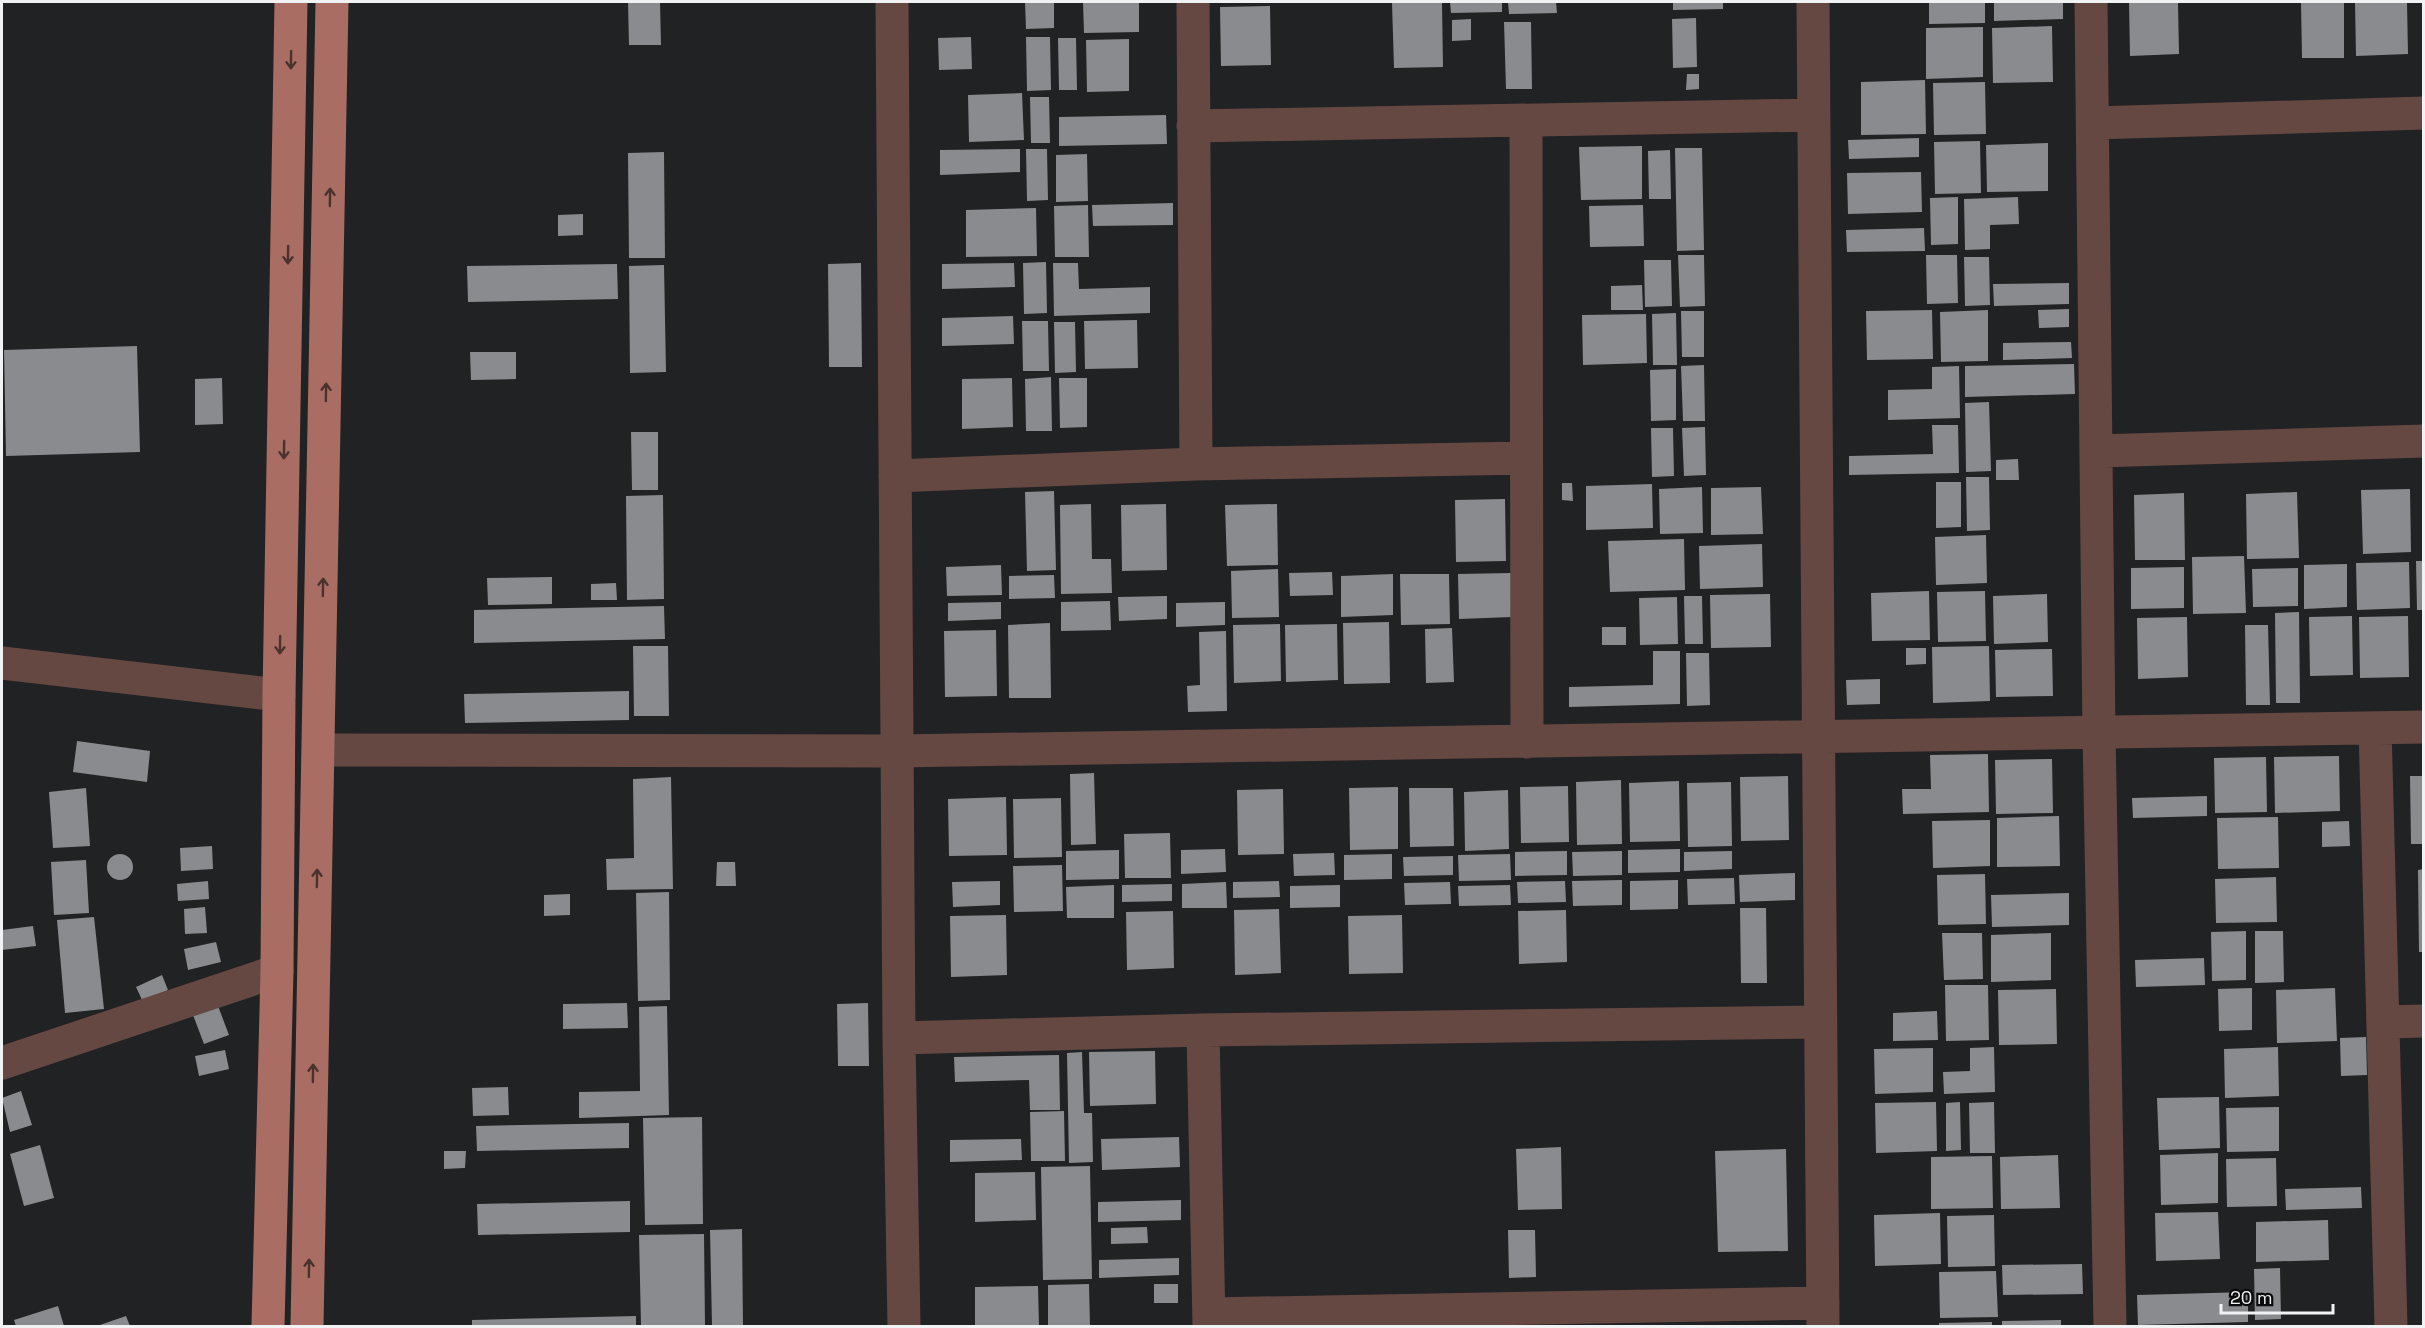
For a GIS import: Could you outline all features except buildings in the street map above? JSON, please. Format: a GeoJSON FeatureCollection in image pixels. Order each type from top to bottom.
{"type":"FeatureCollection","features":[{"type":"Feature","properties":{"kind":"main road"},"geometry":{"type":"LineString","coordinates":[[268,1326],[277,971],[279,695],[291,2]]}},
{"type":"Feature","properties":{"kind":"main road"},"geometry":{"type":"LineString","coordinates":[[308,1326],[332,2]]}},
{"type":"Feature","properties":{"kind":"street"},"geometry":{"type":"LineString","coordinates":[[892,2],[899,1038],[904,1326]]}},
{"type":"Feature","properties":{"kind":"street"},"geometry":{"type":"LineString","coordinates":[[1193,2],[1196,464]]}},
{"type":"Feature","properties":{"kind":"street"},"geometry":{"type":"LineString","coordinates":[[1203,1030],[1209,1320],[1823,1315],[1820,1022],[1821,737],[1813,2]]}},
{"type":"Feature","properties":{"kind":"street"},"geometry":{"type":"LineString","coordinates":[[2091,2],[2099,733],[2110,1326]]}},
{"type":"Feature","properties":{"kind":"street"},"geometry":{"type":"LineString","coordinates":[[2094,123],[2424,113]]}},
{"type":"Feature","properties":{"kind":"street"},"geometry":{"type":"LineString","coordinates":[[1193,126],[1814,115]]}},
{"type":"Feature","properties":{"kind":"street"},"geometry":{"type":"LineString","coordinates":[[1526,121],[1527,742]]}},
{"type":"Feature","properties":{"kind":"street"},"geometry":{"type":"LineString","coordinates":[[2097,451],[2424,441]]}},
{"type":"Feature","properties":{"kind":"street"},"geometry":{"type":"LineString","coordinates":[[895,476],[1196,464],[1525,458]]}},
{"type":"Feature","properties":{"kind":"street"},"geometry":{"type":"LineString","coordinates":[[2,663],[279,695]]}},
{"type":"Feature","properties":{"kind":"street"},"geometry":{"type":"LineString","coordinates":[[320,750],[897,751],[2424,727]]}},
{"type":"Feature","properties":{"kind":"street"},"geometry":{"type":"LineString","coordinates":[[2375,728],[2391,1326]]}},
{"type":"Feature","properties":{"kind":"street"},"geometry":{"type":"LineString","coordinates":[[2,1063],[277,971]]}},
{"type":"Feature","properties":{"kind":"street"},"geometry":{"type":"LineString","coordinates":[[2383,1022],[2424,1021]]}},
{"type":"Feature","properties":{"kind":"street"},"geometry":{"type":"LineString","coordinates":[[899,1038],[1203,1030],[1820,1022]]}}]}
